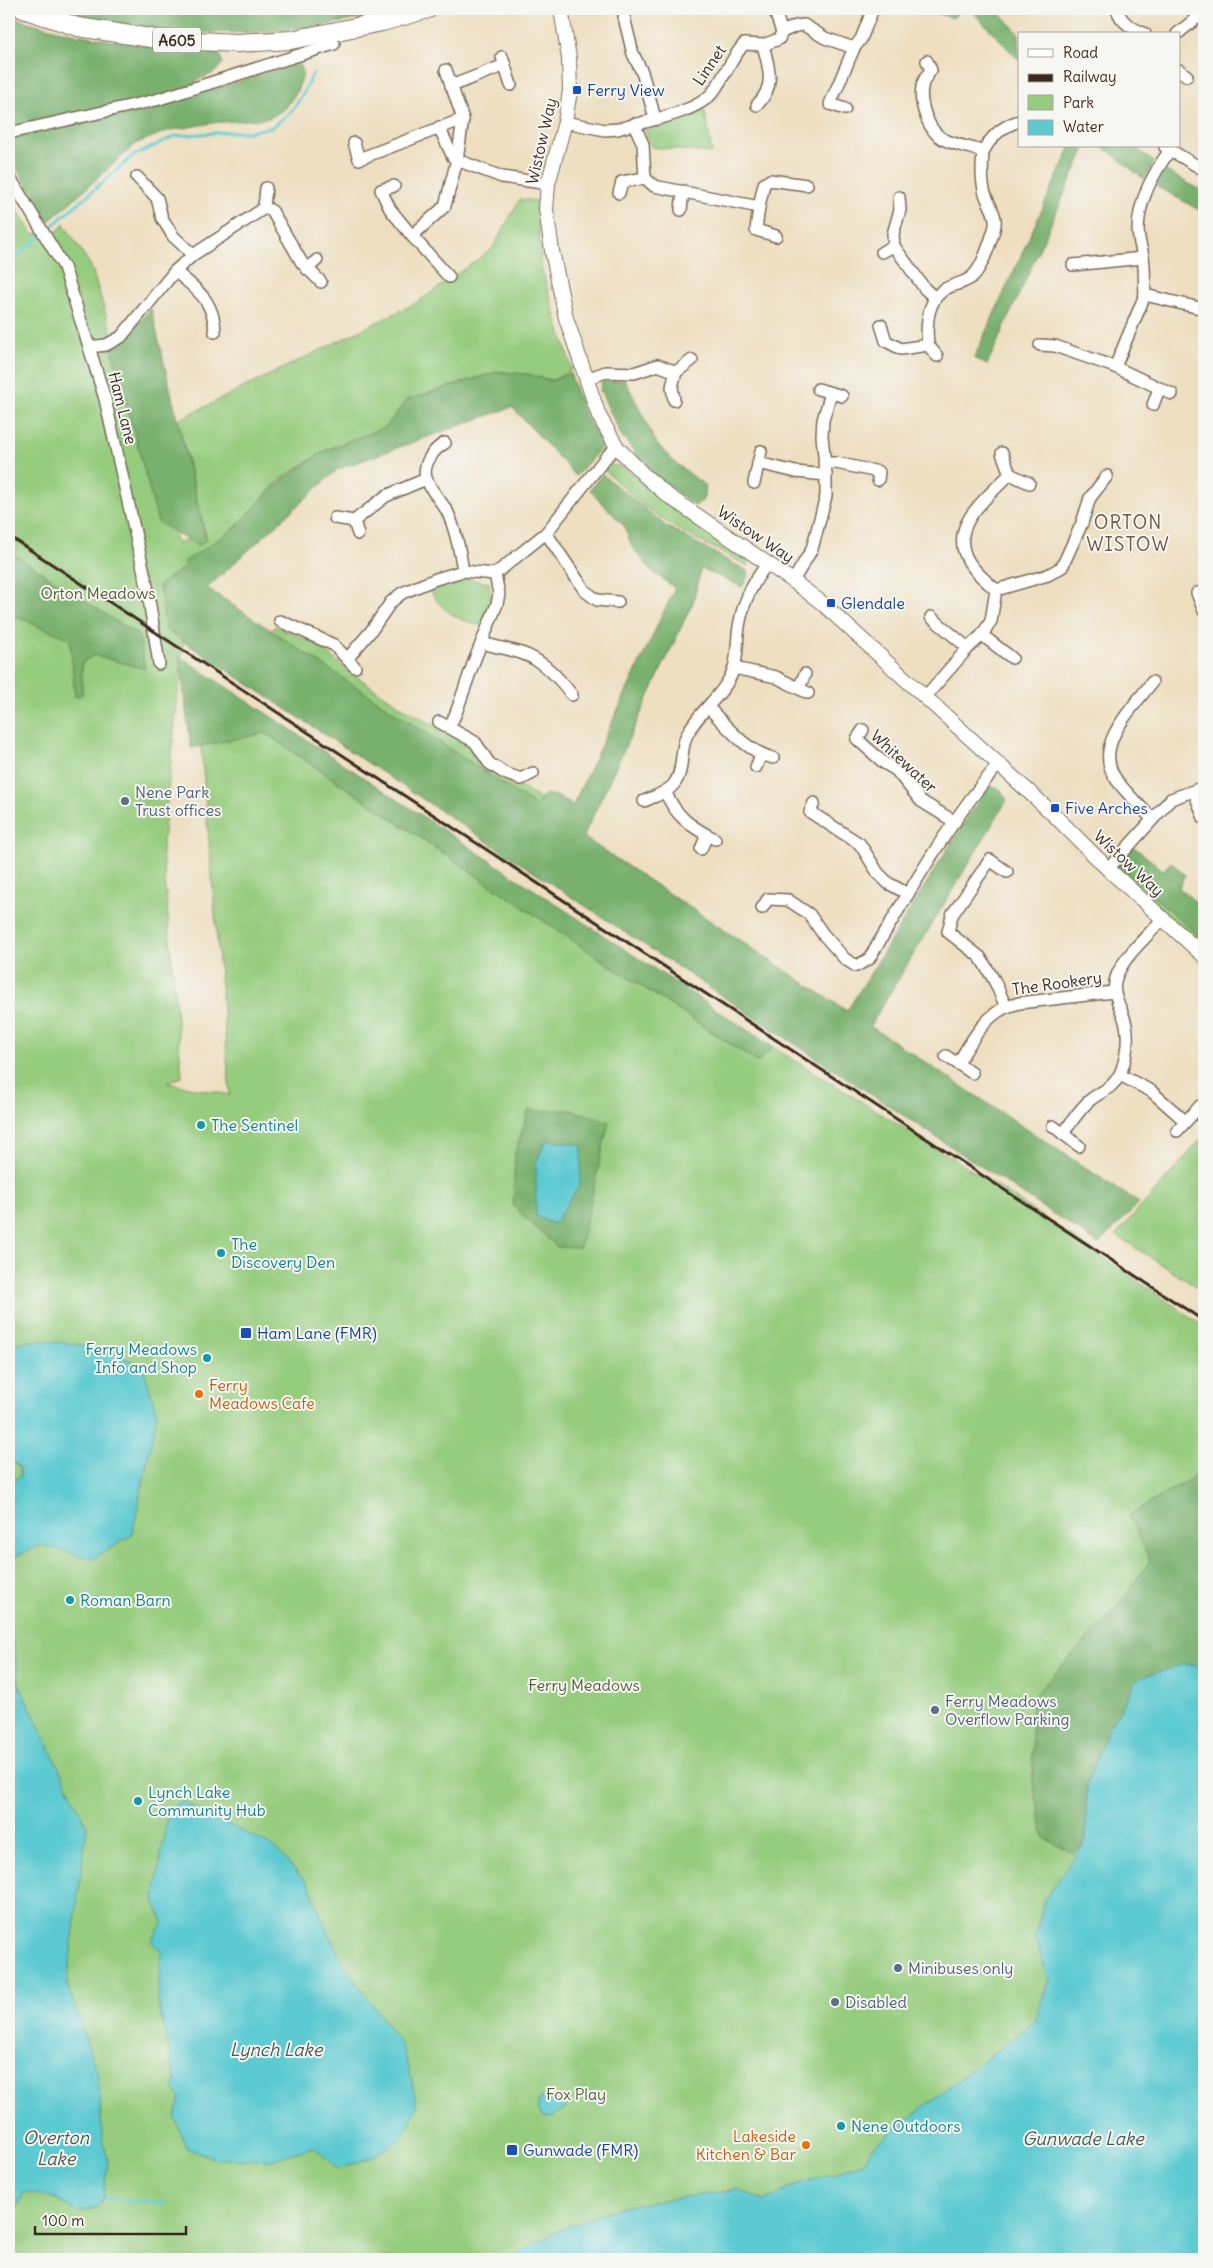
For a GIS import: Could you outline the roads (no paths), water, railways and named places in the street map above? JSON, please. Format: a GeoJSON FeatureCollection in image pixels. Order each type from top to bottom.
{"type":"FeatureCollection","features":[{"type":"Feature","properties":{"kind":"main road","name":"A605"},"geometry":{"type":"LineString","coordinates":[[23,9],[78,27],[157,39],[236,43],[292,40],[334,42],[382,22],[428,9]]}},
{"type":"Feature","properties":{"kind":"street"},"geometry":{"type":"LineString","coordinates":[[774,9],[782,32]]}},
{"type":"Feature","properties":{"kind":"street"},"geometry":{"type":"LineString","coordinates":[[845,109],[830,104],[873,9]]}},
{"type":"Feature","properties":{"kind":"street"},"geometry":{"type":"LineString","coordinates":[[1117,9],[1120,19],[1141,32]]}},
{"type":"Feature","properties":{"kind":"street"},"geometry":{"type":"LineString","coordinates":[[1179,32],[1199,16],[1202,9]]}},
{"type":"Feature","properties":{"kind":"street","name":"Wistow Way"},"geometry":{"type":"LineString","coordinates":[[560,10],[569,58],[570,91],[565,122],[548,184],[546,209],[552,251],[566,318],[600,416],[617,447],[666,494],[793,581],[822,604],[999,764],[1051,812],[1108,869],[1204,956]]}},
{"type":"Feature","properties":{"kind":"street"},"geometry":{"type":"LineString","coordinates":[[624,16],[633,54],[642,72],[655,118]]}},
{"type":"Feature","properties":{"kind":"street","name":"Linnet"},"geometry":{"type":"LineString","coordinates":[[565,122],[605,130],[634,124],[700,104],[712,93],[733,56],[744,44],[763,45],[779,39],[782,32],[796,26],[804,25],[825,38],[854,48]]}},
{"type":"Feature","properties":{"kind":"street"},"geometry":{"type":"LineString","coordinates":[[9,132],[156,100],[334,42]]}},
{"type":"Feature","properties":{"kind":"street"},"geometry":{"type":"LineString","coordinates":[[757,105],[768,90],[770,72],[763,45]]}},
{"type":"Feature","properties":{"kind":"street"},"geometry":{"type":"LineString","coordinates":[[451,86],[504,61],[511,85]]}},
{"type":"Feature","properties":{"kind":"street"},"geometry":{"type":"LineString","coordinates":[[933,67],[922,85],[921,94],[927,121],[934,133],[944,140],[983,152]]}},
{"type":"Feature","properties":{"kind":"street"},"geometry":{"type":"LineString","coordinates":[[412,236],[445,206],[457,160],[463,119],[446,70]]}},
{"type":"Feature","properties":{"kind":"street"},"geometry":{"type":"LineString","coordinates":[[354,143],[360,162],[439,127],[463,119]]}},
{"type":"Feature","properties":{"kind":"street"},"geometry":{"type":"LineString","coordinates":[[937,356],[928,345],[926,328],[935,298],[944,289],[973,276],[995,228],[994,213],[984,192],[981,176],[983,152],[988,142],[998,132],[1010,124],[1018,122]]}},
{"type":"Feature","properties":{"kind":"street"},"geometry":{"type":"LineString","coordinates":[[634,124],[644,144],[645,178],[654,186],[759,207]]}},
{"type":"Feature","properties":{"kind":"street"},"geometry":{"type":"LineString","coordinates":[[439,127],[457,160],[502,177],[548,184]]}},
{"type":"Feature","properties":{"kind":"street"},"geometry":{"type":"LineString","coordinates":[[1115,367],[1144,295],[1144,258],[1138,231],[1142,200],[1167,148],[1204,170]]}},
{"type":"Feature","properties":{"kind":"street","name":"Ham Lane"},"geometry":{"type":"LineString","coordinates":[[9,176],[64,267],[90,346],[105,399],[146,578],[159,664]]}},
{"type":"Feature","properties":{"kind":"street"},"geometry":{"type":"LineString","coordinates":[[137,176],[157,198],[162,218],[173,236],[193,255]]}},
{"type":"Feature","properties":{"kind":"street"},"geometry":{"type":"LineString","coordinates":[[619,194],[622,182],[645,178]]}},
{"type":"Feature","properties":{"kind":"street"},"geometry":{"type":"LineString","coordinates":[[776,236],[753,232],[764,184],[770,180],[807,185]]}},
{"type":"Feature","properties":{"kind":"street"},"geometry":{"type":"LineString","coordinates":[[394,186],[381,190],[390,209],[449,277]]}},
{"type":"Feature","properties":{"kind":"street"},"geometry":{"type":"LineString","coordinates":[[90,346],[106,345],[121,337],[175,271],[193,255],[221,238],[264,207],[266,188]]}},
{"type":"Feature","properties":{"kind":"street"},"geometry":{"type":"LineString","coordinates":[[681,210],[683,191]]}},
{"type":"Feature","properties":{"kind":"street"},"geometry":{"type":"LineString","coordinates":[[899,197],[905,210],[893,234],[894,246],[925,289],[935,298]]}},
{"type":"Feature","properties":{"kind":"street"},"geometry":{"type":"LineString","coordinates":[[264,207],[272,211],[307,269],[321,282]]}},
{"type":"Feature","properties":{"kind":"street"},"geometry":{"type":"LineString","coordinates":[[882,252],[894,246]]}},
{"type":"Feature","properties":{"kind":"street"},"geometry":{"type":"LineString","coordinates":[[1073,265],[1092,269],[1144,258]]}},
{"type":"Feature","properties":{"kind":"street"},"geometry":{"type":"LineString","coordinates":[[307,269],[317,260]]}},
{"type":"Feature","properties":{"kind":"street"},"geometry":{"type":"LineString","coordinates":[[175,271],[205,298],[220,316],[215,332]]}},
{"type":"Feature","properties":{"kind":"street"},"geometry":{"type":"LineString","coordinates":[[1144,295],[1204,309]]}},
{"type":"Feature","properties":{"kind":"street"},"geometry":{"type":"LineString","coordinates":[[881,325],[886,341],[901,348],[928,345]]}},
{"type":"Feature","properties":{"kind":"street"},"geometry":{"type":"LineString","coordinates":[[1040,346],[1056,340],[1172,394]]}},
{"type":"Feature","properties":{"kind":"street"},"geometry":{"type":"LineString","coordinates":[[674,400],[672,387],[676,372],[692,360]]}},
{"type":"Feature","properties":{"kind":"street"},"geometry":{"type":"LineString","coordinates":[[586,379],[606,372],[634,373],[653,365],[676,372]]}},
{"type":"Feature","properties":{"kind":"street"},"geometry":{"type":"LineString","coordinates":[[793,581],[812,548],[826,496],[822,436],[824,420],[837,394],[818,388]]}},
{"type":"Feature","properties":{"kind":"street"},"geometry":{"type":"LineString","coordinates":[[1153,405],[1159,389]]}},
{"type":"Feature","properties":{"kind":"street"},"geometry":{"type":"LineString","coordinates":[[445,443],[438,447],[431,456],[426,470],[426,479],[447,512],[454,528],[460,547],[463,571]]}},
{"type":"Feature","properties":{"kind":"street"},"geometry":{"type":"LineString","coordinates":[[280,621],[334,645],[351,663],[391,602],[402,593],[430,581],[463,571],[495,574],[546,533],[607,456],[617,447]]}},
{"type":"Feature","properties":{"kind":"street"},"geometry":{"type":"LineString","coordinates":[[754,483],[761,451]]}},
{"type":"Feature","properties":{"kind":"street"},"geometry":{"type":"LineString","coordinates":[[1002,453],[1010,474],[1029,483]]}},
{"type":"Feature","properties":{"kind":"street"},"geometry":{"type":"LineString","coordinates":[[758,463],[796,472],[825,469],[836,463],[880,472],[878,480]]}},
{"type":"Feature","properties":{"kind":"street"},"geometry":{"type":"LineString","coordinates":[[996,590],[982,577],[965,555],[962,537],[970,516],[1010,474]]}},
{"type":"Feature","properties":{"kind":"street"},"geometry":{"type":"LineString","coordinates":[[996,590],[1048,576],[1062,567],[1082,523],[1090,498],[1107,476]]}},
{"type":"Feature","properties":{"kind":"street"},"geometry":{"type":"LineString","coordinates":[[335,518],[354,521],[386,496],[426,479]]}},
{"type":"Feature","properties":{"kind":"street"},"geometry":{"type":"LineString","coordinates":[[354,521],[358,534]]}},
{"type":"Feature","properties":{"kind":"street"},"geometry":{"type":"LineString","coordinates":[[546,533],[585,591],[597,600],[618,602]]}},
{"type":"Feature","properties":{"kind":"street"},"geometry":{"type":"LineString","coordinates":[[644,801],[665,791],[674,784],[680,773],[687,735],[696,718],[709,708],[723,689],[734,668],[739,628],[750,588],[767,564]]}},
{"type":"Feature","properties":{"kind":"street"},"geometry":{"type":"LineString","coordinates":[[495,574],[498,594],[497,604],[456,713],[444,725],[475,742],[489,763],[504,773],[521,779],[533,773]]}},
{"type":"Feature","properties":{"kind":"street"},"geometry":{"type":"LineString","coordinates":[[925,697],[968,648],[982,635],[991,621],[996,590]]}},
{"type":"Feature","properties":{"kind":"street"},"geometry":{"type":"LineString","coordinates":[[1197,593],[1204,611]]}},
{"type":"Feature","properties":{"kind":"street"},"geometry":{"type":"LineString","coordinates":[[931,617],[968,648]]}},
{"type":"Feature","properties":{"kind":"street"},"geometry":{"type":"LineString","coordinates":[[982,635],[1012,658]]}},
{"type":"Feature","properties":{"kind":"street"},"geometry":{"type":"LineString","coordinates":[[483,644],[522,653],[538,662],[559,677],[572,695]]}},
{"type":"Feature","properties":{"kind":"street"},"geometry":{"type":"LineString","coordinates":[[734,668],[776,677],[803,690],[805,674]]}},
{"type":"Feature","properties":{"kind":"street"},"geometry":{"type":"LineString","coordinates":[[1152,682],[1118,729],[1109,747],[1108,764],[1114,777],[1152,818]]}},
{"type":"Feature","properties":{"kind":"street"},"geometry":{"type":"LineString","coordinates":[[709,708],[737,738],[762,755],[774,758]]}},
{"type":"Feature","properties":{"kind":"street","name":"Whitewater"},"geometry":{"type":"LineString","coordinates":[[858,739],[884,763],[896,770],[921,801],[955,822]]}},
{"type":"Feature","properties":{"kind":"street"},"geometry":{"type":"LineString","coordinates":[[756,767],[762,755]]}},
{"type":"Feature","properties":{"kind":"street"},"geometry":{"type":"LineString","coordinates":[[765,899],[788,900],[809,914],[845,959],[856,966],[869,959],[908,894],[977,789],[999,764]]}},
{"type":"Feature","properties":{"kind":"street"},"geometry":{"type":"LineString","coordinates":[[1108,869],[1171,799],[1199,789],[1204,818]]}},
{"type":"Feature","properties":{"kind":"street"},"geometry":{"type":"LineString","coordinates":[[665,791],[672,808],[686,822],[711,837],[701,849]]}},
{"type":"Feature","properties":{"kind":"street"},"geometry":{"type":"LineString","coordinates":[[810,813],[860,844],[878,873],[888,882],[908,894]]}},
{"type":"Feature","properties":{"kind":"street","name":"The Rookery"},"geometry":{"type":"LineString","coordinates":[[1006,1007],[994,980],[980,957],[948,932],[952,915],[990,860],[1007,872]]}},
{"type":"Feature","properties":{"kind":"street","name":"The Rookery"},"geometry":{"type":"LineString","coordinates":[[1063,1134],[1081,1109],[1091,1099],[1106,1092],[1120,1074],[1127,1040],[1125,1019],[1113,992],[1117,975],[1129,955],[1163,918]]}},
{"type":"Feature","properties":{"kind":"street","name":"The Rookery"},"geometry":{"type":"LineString","coordinates":[[958,1063],[983,1024],[996,1012],[1006,1007],[1019,1003],[1113,992]]}},
{"type":"Feature","properties":{"kind":"street"},"geometry":{"type":"LineString","coordinates":[[946,1056],[972,1073]]}},
{"type":"Feature","properties":{"kind":"street"},"geometry":{"type":"LineString","coordinates":[[1120,1074],[1151,1092],[1185,1121]]}},
{"type":"Feature","properties":{"kind":"street"},"geometry":{"type":"LineString","coordinates":[[1177,1131],[1200,1106]]}},
{"type":"Feature","properties":{"kind":"street"},"geometry":{"type":"LineString","coordinates":[[1053,1126],[1079,1146]]}},
{"type":"Feature","properties":{"kind":"water"},"geometry":{"type":"Polygon","coordinates":[[[547,1140],[582,1145],[580,1184],[554,1224],[536,1216],[536,1162],[547,1140]]]}},
{"type":"Feature","properties":{"kind":"water"},"geometry":{"type":"Polygon","coordinates":[[[30,1341],[75,1344],[114,1354],[143,1366],[157,1415],[132,1535],[93,1559],[42,1545],[9,1559],[9,1482],[20,1477],[20,1467],[9,1459],[9,1345],[30,1341]]]}},
{"type":"Feature","properties":{"kind":"water","name":"Overton Lake"},"geometry":{"type":"Polygon","coordinates":[[[9,1614],[19,1685],[87,1826],[67,1983],[98,2076],[102,2135],[108,2161],[103,2199],[96,2208],[79,2213],[54,2198],[24,2192],[9,2227],[9,1614]]]}},
{"type":"Feature","properties":{"kind":"water","name":"Gunwade Lake"},"geometry":{"type":"Polygon","coordinates":[[[1185,1664],[1204,1667],[1204,2259],[507,2259],[566,2227],[620,2207],[737,2189],[764,2200],[776,2196],[790,2187],[863,2164],[872,2147],[1035,2021],[1049,1979],[1035,1939],[1044,1900],[1086,1841],[1087,1784],[1108,1730],[1139,1678],[1185,1664]]]}},
{"type":"Feature","properties":{"kind":"water","name":"Lynch Lake"},"geometry":{"type":"Polygon","coordinates":[[[181,1801],[274,1847],[309,1885],[327,1931],[349,1972],[402,2046],[417,2107],[403,2137],[373,2157],[338,2169],[314,2147],[271,2160],[217,2159],[186,2148],[175,2117],[180,2098],[173,2088],[176,2081],[158,2003],[161,1951],[151,1941],[163,1922],[154,1900],[168,1811],[181,1801]]]}},
{"type":"Feature","properties":{"kind":"water"},"geometry":{"type":"Polygon","coordinates":[[[549,2095],[567,2107],[550,2118],[543,2117],[538,2109],[538,2102],[542,2097],[549,2095]]]}},
{"type":"Feature","properties":{"kind":"waterway"},"geometry":{"type":"LineString","coordinates":[[345,14],[349,9]]}},
{"type":"Feature","properties":{"kind":"waterway"},"geometry":{"type":"LineString","coordinates":[[46,231],[133,156],[175,136],[248,132],[272,127],[291,112],[303,94],[313,73]]}},
{"type":"Feature","properties":{"kind":"waterway"},"geometry":{"type":"LineString","coordinates":[[9,264],[41,235]]}},
{"type":"Feature","properties":{"kind":"waterway"},"geometry":{"type":"LineString","coordinates":[[103,2199],[167,2203]]}},
{"type":"Feature","properties":{"kind":"railway"},"geometry":{"type":"LineString","coordinates":[[9,536],[1204,1321]]}},
{"type":"Feature","properties":{"kind":"place","name":"Ferry View"},"geometry":{"type":"Point","coordinates":[577,90]}},
{"type":"Feature","properties":{"kind":"place","name":"Glendale"},"geometry":{"type":"Point","coordinates":[831,603]}},
{"type":"Feature","properties":{"kind":"place","name":"Nene Park Trust offices"},"geometry":{"type":"Point","coordinates":[125,801]}},
{"type":"Feature","properties":{"kind":"place","name":"Five Arches"},"geometry":{"type":"Point","coordinates":[1055,808]}},
{"type":"Feature","properties":{"kind":"place","name":"The Sentinel"},"geometry":{"type":"Point","coordinates":[201,1125]}},
{"type":"Feature","properties":{"kind":"place","name":"The Discovery Den"},"geometry":{"type":"Point","coordinates":[221,1253]}},
{"type":"Feature","properties":{"kind":"place","name":"Ham Lane (FMR)"},"geometry":{"type":"Point","coordinates":[246,1333]}},
{"type":"Feature","properties":{"kind":"place","name":"Ferry Meadows Info and Shop"},"geometry":{"type":"Point","coordinates":[207,1358]}},
{"type":"Feature","properties":{"kind":"place","name":"Ferry Meadows Cafe"},"geometry":{"type":"Point","coordinates":[199,1394]}},
{"type":"Feature","properties":{"kind":"place","name":"Roman Barn"},"geometry":{"type":"Point","coordinates":[70,1600]}},
{"type":"Feature","properties":{"kind":"place","name":"Ferry Meadows Overflow Parking"},"geometry":{"type":"Point","coordinates":[935,1710]}},
{"type":"Feature","properties":{"kind":"place","name":"Lynch Lake Community Hub"},"geometry":{"type":"Point","coordinates":[138,1801]}},
{"type":"Feature","properties":{"kind":"place","name":"Minibuses only"},"geometry":{"type":"Point","coordinates":[898,1968]}},
{"type":"Feature","properties":{"kind":"place","name":"Disabled"},"geometry":{"type":"Point","coordinates":[835,2002]}},
{"type":"Feature","properties":{"kind":"place","name":"Nene Outdoors"},"geometry":{"type":"Point","coordinates":[841,2126]}},
{"type":"Feature","properties":{"kind":"place","name":"Lakeside Kitchen & Bar"},"geometry":{"type":"Point","coordinates":[806,2145]}},
{"type":"Feature","properties":{"kind":"place","name":"Gunwade (FMR)"},"geometry":{"type":"Point","coordinates":[512,2150]}},
{"type":"Feature","properties":{"kind":"district","name":"ORTON WISTOW"},"geometry":{"type":"Point","coordinates":[1128,533]}},
{"type":"Feature","properties":{"kind":"park label","name":"Orton Meadows"},"geometry":{"type":"Point","coordinates":[98,593]}},
{"type":"Feature","properties":{"kind":"park label","name":"Ferry Meadows"},"geometry":{"type":"Point","coordinates":[584,1685]}},
{"type":"Feature","properties":{"kind":"park label","name":"Fox Play"},"geometry":{"type":"Point","coordinates":[576,2094]}}]}
